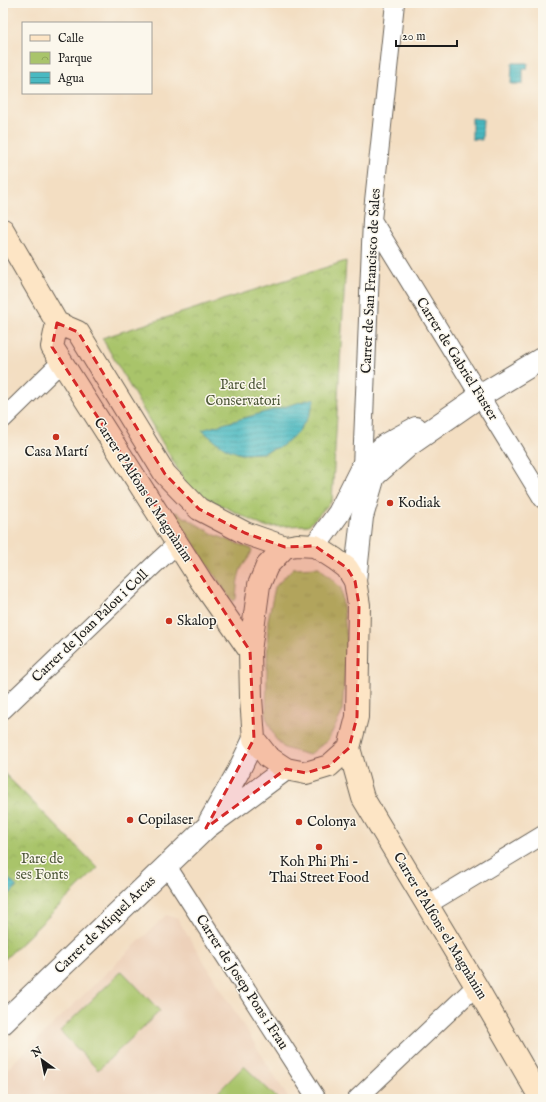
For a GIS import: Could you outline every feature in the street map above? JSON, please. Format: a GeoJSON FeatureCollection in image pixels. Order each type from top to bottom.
{"type":"FeatureCollection","features":[{"type":"Feature","properties":{"kind":"main road"},"geometry":{"type":"LineString","coordinates":[[3,230],[57,323]]}},
{"type":"Feature","properties":{"kind":"main road","name":"Carrer d'Alfons el Magnànim"},"geometry":{"type":"LineString","coordinates":[[250,651],[201,581],[52,347],[57,323],[78,332],[165,474],[199,509],[246,533],[285,548]]}},
{"type":"Feature","properties":{"kind":"main road"},"geometry":{"type":"LineString","coordinates":[[297,545],[315,546],[336,558],[347,568],[355,581],[359,605],[357,717],[349,748],[329,766],[306,773],[286,769],[268,757],[254,739],[250,651],[259,585],[267,566],[285,548],[297,545]]}},
{"type":"Feature","properties":{"kind":"main road","name":"Carrer d'Alfons el Magnànim"},"geometry":{"type":"LineString","coordinates":[[349,748],[363,798],[540,1094]]}},
{"type":"Feature","properties":{"kind":"street","name":"Carrer de San Francisco de Sales"},"geometry":{"type":"LineString","coordinates":[[355,581],[368,472],[372,220],[395,3]]}},
{"type":"Feature","properties":{"kind":"street","name":"Carrer de Gabriel Fuster"},"geometry":{"type":"LineString","coordinates":[[372,220],[543,499]]}},
{"type":"Feature","properties":{"kind":"street"},"geometry":{"type":"LineString","coordinates":[[368,472],[385,445],[429,420],[480,396],[543,358]]}},
{"type":"Feature","properties":{"kind":"street"},"geometry":{"type":"LineString","coordinates":[[3,419],[54,369],[66,369]]}},
{"type":"Feature","properties":{"kind":"street","name":"Carrer de San Francisco de Sales"},"geometry":{"type":"LineString","coordinates":[[315,546],[368,472]]}},
{"type":"Feature","properties":{"kind":"street","name":"Carrer de Joan Palou i Coll"},"geometry":{"type":"LineString","coordinates":[[3,710],[178,543]]}},
{"type":"Feature","properties":{"kind":"street","name":"Carrer de Miquel Arcas"},"geometry":{"type":"LineString","coordinates":[[206,828],[238,772],[254,739]]}},
{"type":"Feature","properties":{"kind":"street","name":"Carrer de Miquel Arcas"},"geometry":{"type":"LineString","coordinates":[[3,1023],[206,828],[286,769]]}},
{"type":"Feature","properties":{"kind":"street"},"geometry":{"type":"LineString","coordinates":[[427,905],[543,835]]}},
{"type":"Feature","properties":{"kind":"street","name":"Carrer de Josep Pons i Frau"},"geometry":{"type":"LineString","coordinates":[[167,866],[317,1099]]}},
{"type":"Feature","properties":{"kind":"street"},"geometry":{"type":"LineString","coordinates":[[357,1099],[476,986]]}},
{"type":"Feature","properties":{"kind":"highlighted area"},"geometry":{"type":"Polygon","coordinates":[[[57,323],[78,332],[165,474],[199,509],[245,533],[285,547],[315,546],[347,568],[355,581],[359,605],[357,717],[349,748],[329,766],[306,773],[286,769],[206,828],[254,739],[250,651],[52,347],[57,323]]]}},
{"type":"Feature","properties":{"kind":"shaded area"},"geometry":{"type":"Polygon","coordinates":[[[166,915],[177,918],[289,1099],[3,1099],[3,1073],[166,915]]]}},
{"type":"Feature","properties":{"kind":"green space","name":"Parc del Conservatori"},"geometry":{"type":"Polygon","coordinates":[[[346,261],[332,501],[309,525],[265,527],[189,489],[102,338],[346,261]]]}},
{"type":"Feature","properties":{"kind":"green space"},"geometry":{"type":"Polygon","coordinates":[[[176,512],[215,535],[252,549],[242,567],[237,584],[236,599],[234,601],[229,597],[174,514],[176,512]]]}},
{"type":"Feature","properties":{"kind":"green space"},"geometry":{"type":"Polygon","coordinates":[[[319,567],[341,588],[347,640],[342,713],[328,740],[309,755],[284,748],[275,738],[266,717],[268,620],[275,587],[293,568],[319,567]]]}},
{"type":"Feature","properties":{"kind":"green space","name":"Parc de ses Fonts"},"geometry":{"type":"Polygon","coordinates":[[[3,772],[98,868],[3,961],[3,772]]]}},
{"type":"Feature","properties":{"kind":"green space"},"geometry":{"type":"Polygon","coordinates":[[[122,971],[160,1011],[98,1070],[60,1031],[122,971]]]}},
{"type":"Feature","properties":{"kind":"green space"},"geometry":{"type":"Polygon","coordinates":[[[244,1066],[278,1099],[211,1099],[244,1066]]]}},
{"type":"Feature","properties":{"kind":"water"},"geometry":{"type":"Polygon","coordinates":[[[512,63],[528,63],[527,69],[523,69],[523,84],[511,84],[512,63]]]}},
{"type":"Feature","properties":{"kind":"water"},"geometry":{"type":"Polygon","coordinates":[[[472,118],[483,119],[482,140],[472,139],[472,118]]]}},
{"type":"Feature","properties":{"kind":"water"},"geometry":{"type":"Polygon","coordinates":[[[315,398],[309,416],[298,432],[282,446],[262,453],[241,454],[227,449],[202,430],[315,398]]]}},
{"type":"Feature","properties":{"kind":"water"},"geometry":{"type":"Polygon","coordinates":[[[3,873],[17,887],[3,900],[3,873]]]}},
{"type":"Feature","properties":{"kind":"place","name":"Casa Martí"},"geometry":{"type":"Point","coordinates":[56,437]}},
{"type":"Feature","properties":{"kind":"place","name":"Kodiak"},"geometry":{"type":"Point","coordinates":[390,503]}},
{"type":"Feature","properties":{"kind":"place","name":"Skalop"},"geometry":{"type":"Point","coordinates":[169,621]}},
{"type":"Feature","properties":{"kind":"place","name":"Copilaser"},"geometry":{"type":"Point","coordinates":[130,820]}},
{"type":"Feature","properties":{"kind":"place","name":"Colonya"},"geometry":{"type":"Point","coordinates":[299,822]}},
{"type":"Feature","properties":{"kind":"place","name":"Koh Phi Phi - Thai Street Food"},"geometry":{"type":"Point","coordinates":[319,847]}}]}
